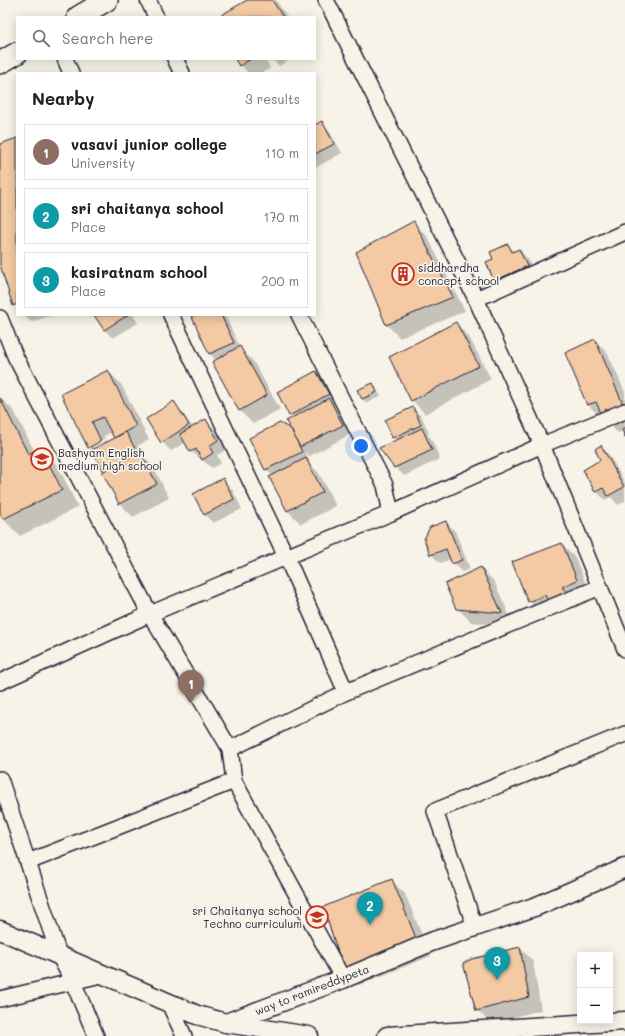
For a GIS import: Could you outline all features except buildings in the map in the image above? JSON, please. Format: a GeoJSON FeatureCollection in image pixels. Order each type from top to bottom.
{"type":"FeatureCollection","features":[{"type":"Feature","properties":{"kind":"main road"},"geometry":{"type":"LineString","coordinates":[[80,16],[107,0]]}},
{"type":"Feature","properties":{"kind":"main road"},"geometry":{"type":"LineString","coordinates":[[0,62],[16,54]]}},
{"type":"Feature","properties":{"kind":"street"},"geometry":{"type":"LineString","coordinates":[[148,0],[156,16]]}},
{"type":"Feature","properties":{"kind":"street"},"geometry":{"type":"LineString","coordinates":[[326,0],[476,299],[542,445],[625,649]]}},
{"type":"Feature","properties":{"kind":"street"},"geometry":{"type":"LineString","coordinates":[[65,60],[71,72]]}},
{"type":"Feature","properties":{"kind":"street"},"geometry":{"type":"LineString","coordinates":[[176,60],[182,72]]}},
{"type":"Feature","properties":{"kind":"street"},"geometry":{"type":"LineString","coordinates":[[476,299],[625,232]]}},
{"type":"Feature","properties":{"kind":"street"},"geometry":{"type":"LineString","coordinates":[[171,316],[286,556],[346,692]]}},
{"type":"Feature","properties":{"kind":"street"},"geometry":{"type":"LineString","coordinates":[[300,316],[385,485],[391,512]]}},
{"type":"Feature","properties":{"kind":"street"},"geometry":{"type":"LineString","coordinates":[[0,318],[15,356],[150,614],[230,748],[234,781],[343,979]]}},
{"type":"Feature","properties":{"kind":"street"},"geometry":{"type":"LineString","coordinates":[[0,682],[150,614],[391,512],[542,445],[625,411]]}},
{"type":"Feature","properties":{"kind":"street"},"geometry":{"type":"LineString","coordinates":[[230,748],[346,692],[600,587]]}},
{"type":"Feature","properties":{"kind":"street"},"geometry":{"type":"LineString","coordinates":[[475,927],[435,811],[625,734]]}},
{"type":"Feature","properties":{"kind":"street"},"geometry":{"type":"LineString","coordinates":[[0,779],[59,955],[73,982],[96,1036]]}},
{"type":"Feature","properties":{"kind":"street"},"geometry":{"type":"LineString","coordinates":[[28,862],[234,781]]}},
{"type":"Feature","properties":{"kind":"street","name":"way to ramireddypeta"},"geometry":{"type":"LineString","coordinates":[[226,1023],[343,979],[431,942],[537,906],[625,868]]}},
{"type":"Feature","properties":{"kind":"street"},"geometry":{"type":"LineString","coordinates":[[0,930],[197,1015],[226,1023],[308,1036]]}},
{"type":"Feature","properties":{"kind":"street"},"geometry":{"type":"LineString","coordinates":[[0,999],[105,974]]}},
{"type":"Feature","properties":{"kind":"street"},"geometry":{"type":"LineString","coordinates":[[169,1002],[184,1036]]}},
{"type":"Feature","properties":{"kind":"street"},"geometry":{"type":"LineString","coordinates":[[387,1036],[500,1032],[625,1021]]}},
{"type":"Feature","properties":{"kind":"place","name":"siddhardha concept school"},"geometry":{"type":"Point","coordinates":[403,274]}},
{"type":"Feature","properties":{"kind":"place","name":"Bashyam English medium high school"},"geometry":{"type":"Point","coordinates":[42,459]}},
{"type":"Feature","properties":{"kind":"place","name":"vasavi junior college"},"geometry":{"type":"Point","coordinates":[191,703]}},
{"type":"Feature","properties":{"kind":"place","name":"sri Chaitanya school Techno curriculum"},"geometry":{"type":"Point","coordinates":[317,917]}},
{"type":"Feature","properties":{"kind":"place","name":"sri chaitanya school"},"geometry":{"type":"Point","coordinates":[370,925]}},
{"type":"Feature","properties":{"kind":"place","name":"kasiratnam school"},"geometry":{"type":"Point","coordinates":[497,980]}}]}
